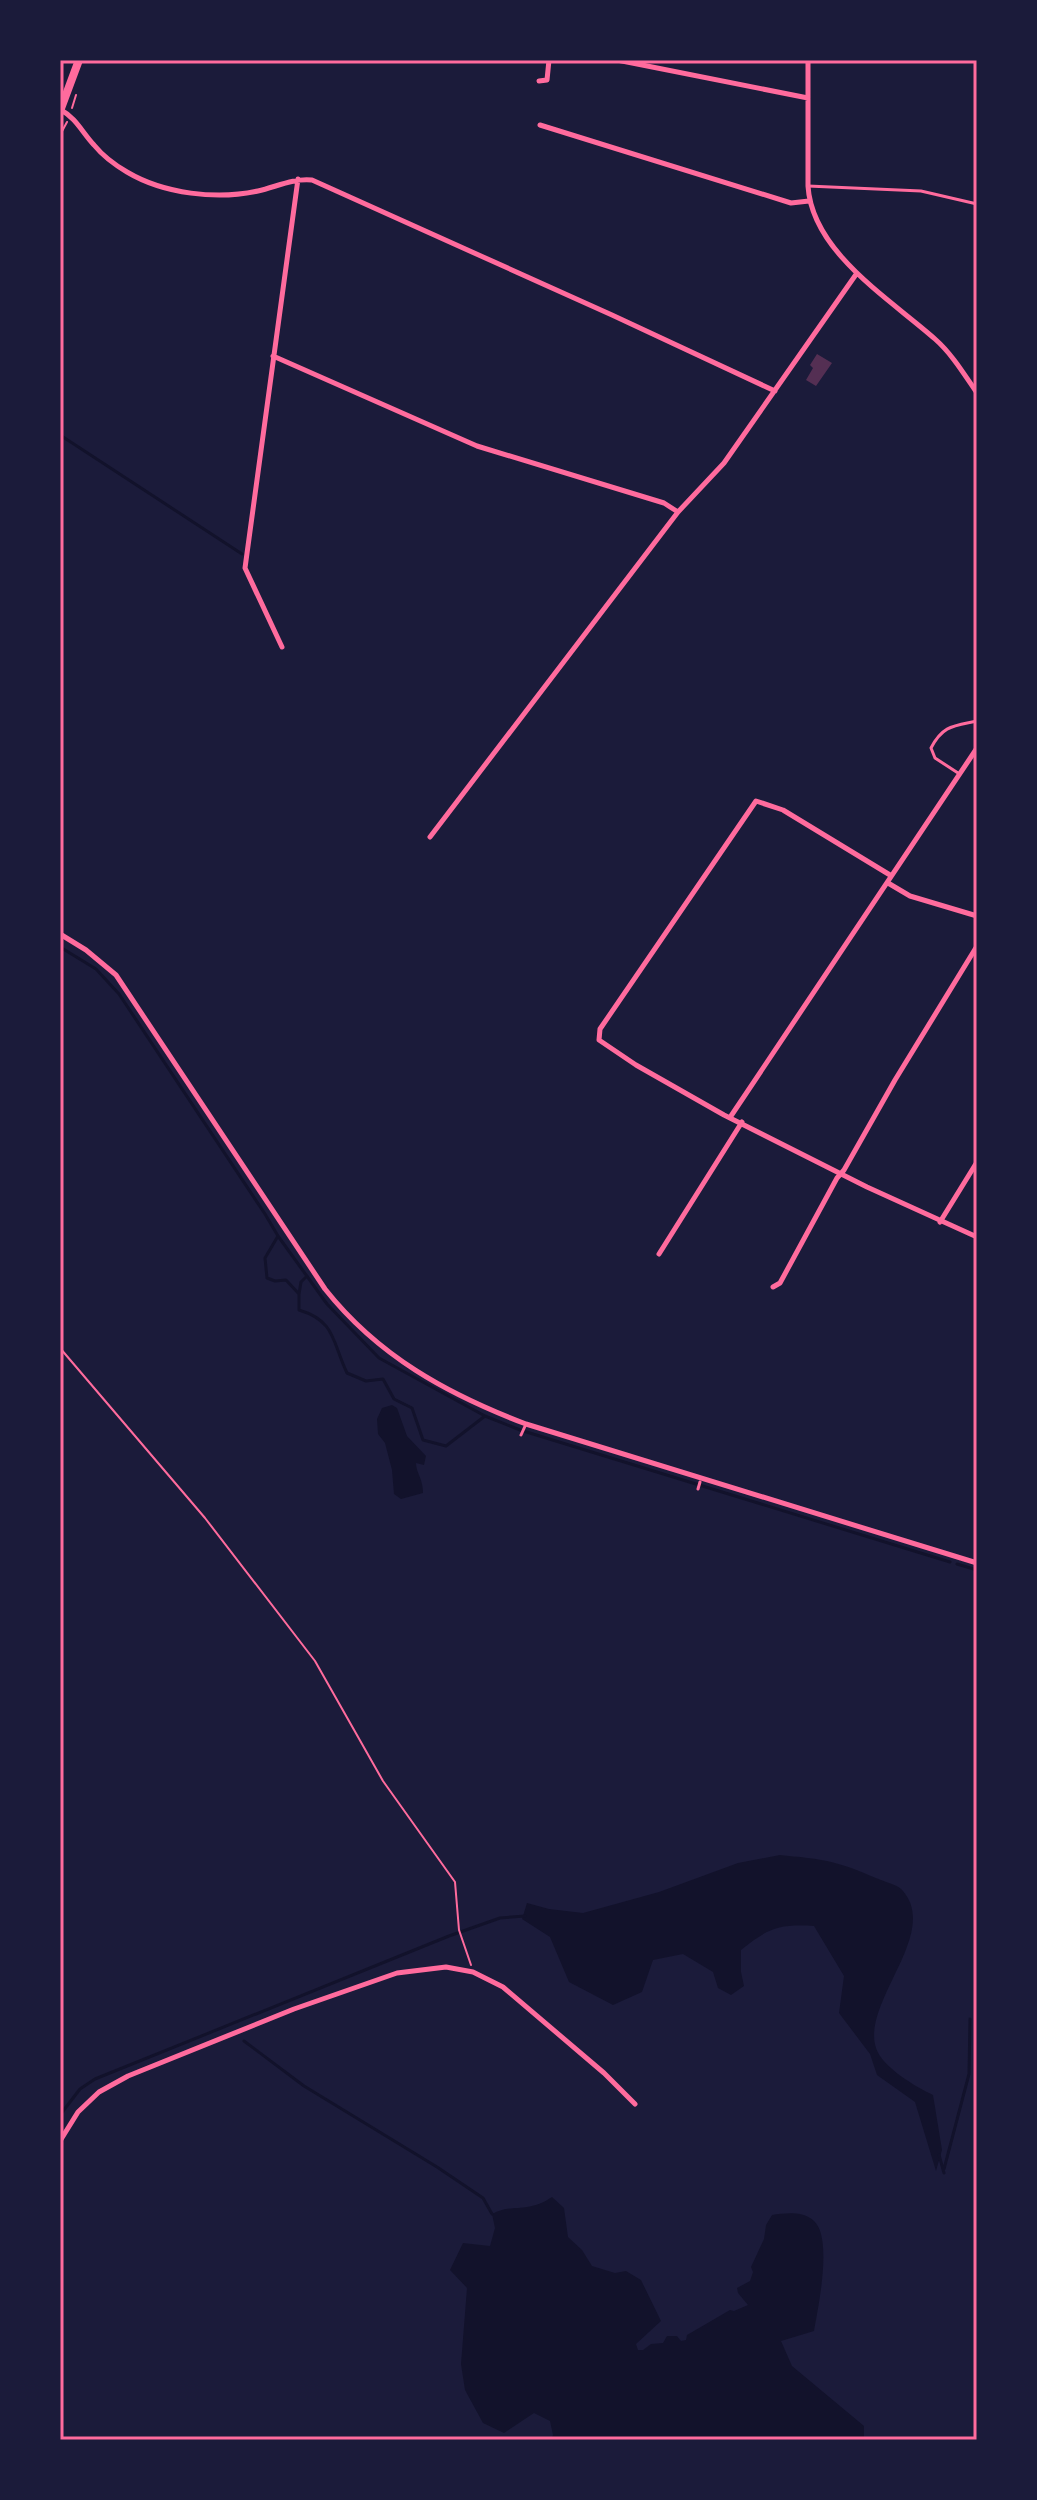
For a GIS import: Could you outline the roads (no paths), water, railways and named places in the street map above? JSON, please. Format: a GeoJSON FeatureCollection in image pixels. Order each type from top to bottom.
{"type":"FeatureCollection","features":[{"type":"Feature","properties":{"kind":"main road"},"geometry":{"type":"LineString","coordinates":[[60,111],[79,60]]}},
{"type":"Feature","properties":{"kind":"street"},"geometry":{"type":"LineString","coordinates":[[539,81],[547,80],[549,60]]}},
{"type":"Feature","properties":{"kind":"street"},"geometry":{"type":"LineString","coordinates":[[617,60],[808,98]]}},
{"type":"Feature","properties":{"kind":"street"},"geometry":{"type":"LineString","coordinates":[[808,60],[809,201],[831,243],[857,273],[938,341],[977,393]]}},
{"type":"Feature","properties":{"kind":"street"},"geometry":{"type":"LineString","coordinates":[[60,111],[74,119],[96,148],[130,174],[194,194],[240,194],[298,179],[312,180],[775,391]]}},
{"type":"Feature","properties":{"kind":"street"},"geometry":{"type":"LineString","coordinates":[[540,125],[791,203],[809,201]]}},
{"type":"Feature","properties":{"kind":"street"},"geometry":{"type":"LineString","coordinates":[[282,647],[245,568],[298,179]]}},
{"type":"Feature","properties":{"kind":"street"},"geometry":{"type":"LineString","coordinates":[[430,837],[678,512],[724,463],[857,273]]}},
{"type":"Feature","properties":{"kind":"street"},"geometry":{"type":"LineString","coordinates":[[273,356],[477,446],[664,503],[678,512]]}},
{"type":"Feature","properties":{"kind":"street"},"geometry":{"type":"LineString","coordinates":[[731,1116],[977,748]]}},
{"type":"Feature","properties":{"kind":"street"},"geometry":{"type":"LineString","coordinates":[[890,875],[783,810],[756,801],[599,1033],[599,1040],[704,1104],[840,1174],[977,1237]]}},
{"type":"Feature","properties":{"kind":"street"},"geometry":{"type":"LineString","coordinates":[[888,883],[910,896],[977,916]]}},
{"type":"Feature","properties":{"kind":"street"},"geometry":{"type":"LineString","coordinates":[[60,934],[86,950],[116,975],[325,1289],[362,1331],[413,1370],[525,1426],[977,1563]]}},
{"type":"Feature","properties":{"kind":"street"},"geometry":{"type":"LineString","coordinates":[[773,1287],[780,1283],[840,1174],[977,946]]}},
{"type":"Feature","properties":{"kind":"street"},"geometry":{"type":"LineString","coordinates":[[659,1254],[742,1122]]}},
{"type":"Feature","properties":{"kind":"street"},"geometry":{"type":"LineString","coordinates":[[940,1222],[977,1162]]}},
{"type":"Feature","properties":{"kind":"street"},"geometry":{"type":"LineString","coordinates":[[60,2141],[78,2112],[99,2092],[128,2076],[294,2009],[397,1973],[446,1967],[473,1972],[503,1987],[604,2073],[635,2104]]}},
{"type":"Feature","properties":{"kind":"lane"},"geometry":{"type":"LineString","coordinates":[[808,186],[921,191],[977,204]]}},
{"type":"Feature","properties":{"kind":"lane"},"geometry":{"type":"LineString","coordinates":[[959,774],[935,758],[931,748],[946,729],[977,721]]}},
{"type":"Feature","properties":{"kind":"lane"},"geometry":{"type":"LineString","coordinates":[[521,1435],[525,1426]]}},
{"type":"Feature","properties":{"kind":"lane"},"geometry":{"type":"LineString","coordinates":[[698,1489],[700,1482]]}},
{"type":"Feature","properties":{"kind":"waterway"},"geometry":{"type":"LineString","coordinates":[[60,435],[242,554]]}},
{"type":"Feature","properties":{"kind":"waterway"},"geometry":{"type":"LineString","coordinates":[[60,947],[96,969],[119,994],[265,1214],[278,1236],[265,1258],[267,1278],[286,1280],[299,1294],[299,1310],[320,1320],[326,1327],[347,1373],[366,1381],[383,1379],[394,1399],[412,1408],[423,1440],[446,1446],[485,1416],[520,1430],[950,1562]]}},
{"type":"Feature","properties":{"kind":"waterway"},"geometry":{"type":"LineString","coordinates":[[278,1236],[327,1304],[379,1358],[485,1416]]}},
{"type":"Feature","properties":{"kind":"waterway"},"geometry":{"type":"LineString","coordinates":[[299,1294],[301,1282],[307,1276]]}},
{"type":"Feature","properties":{"kind":"waterway"},"geometry":{"type":"LineString","coordinates":[[957,1564],[977,1570]]}},
{"type":"Feature","properties":{"kind":"waterway"},"geometry":{"type":"LineString","coordinates":[[60,2115],[80,2089],[95,2079],[449,1936],[500,1918],[525,1916]]}},
{"type":"Feature","properties":{"kind":"waterway"},"geometry":{"type":"LineString","coordinates":[[944,2169],[969,2074],[970,2019]]}},
{"type":"Feature","properties":{"kind":"waterway"},"geometry":{"type":"LineString","coordinates":[[244,2041],[304,2086],[483,2198],[492,2214]]}},
{"type":"Feature","properties":{"kind":"waterway"},"geometry":{"type":"LineString","coordinates":[[939,2155],[944,2173]]}}]}
